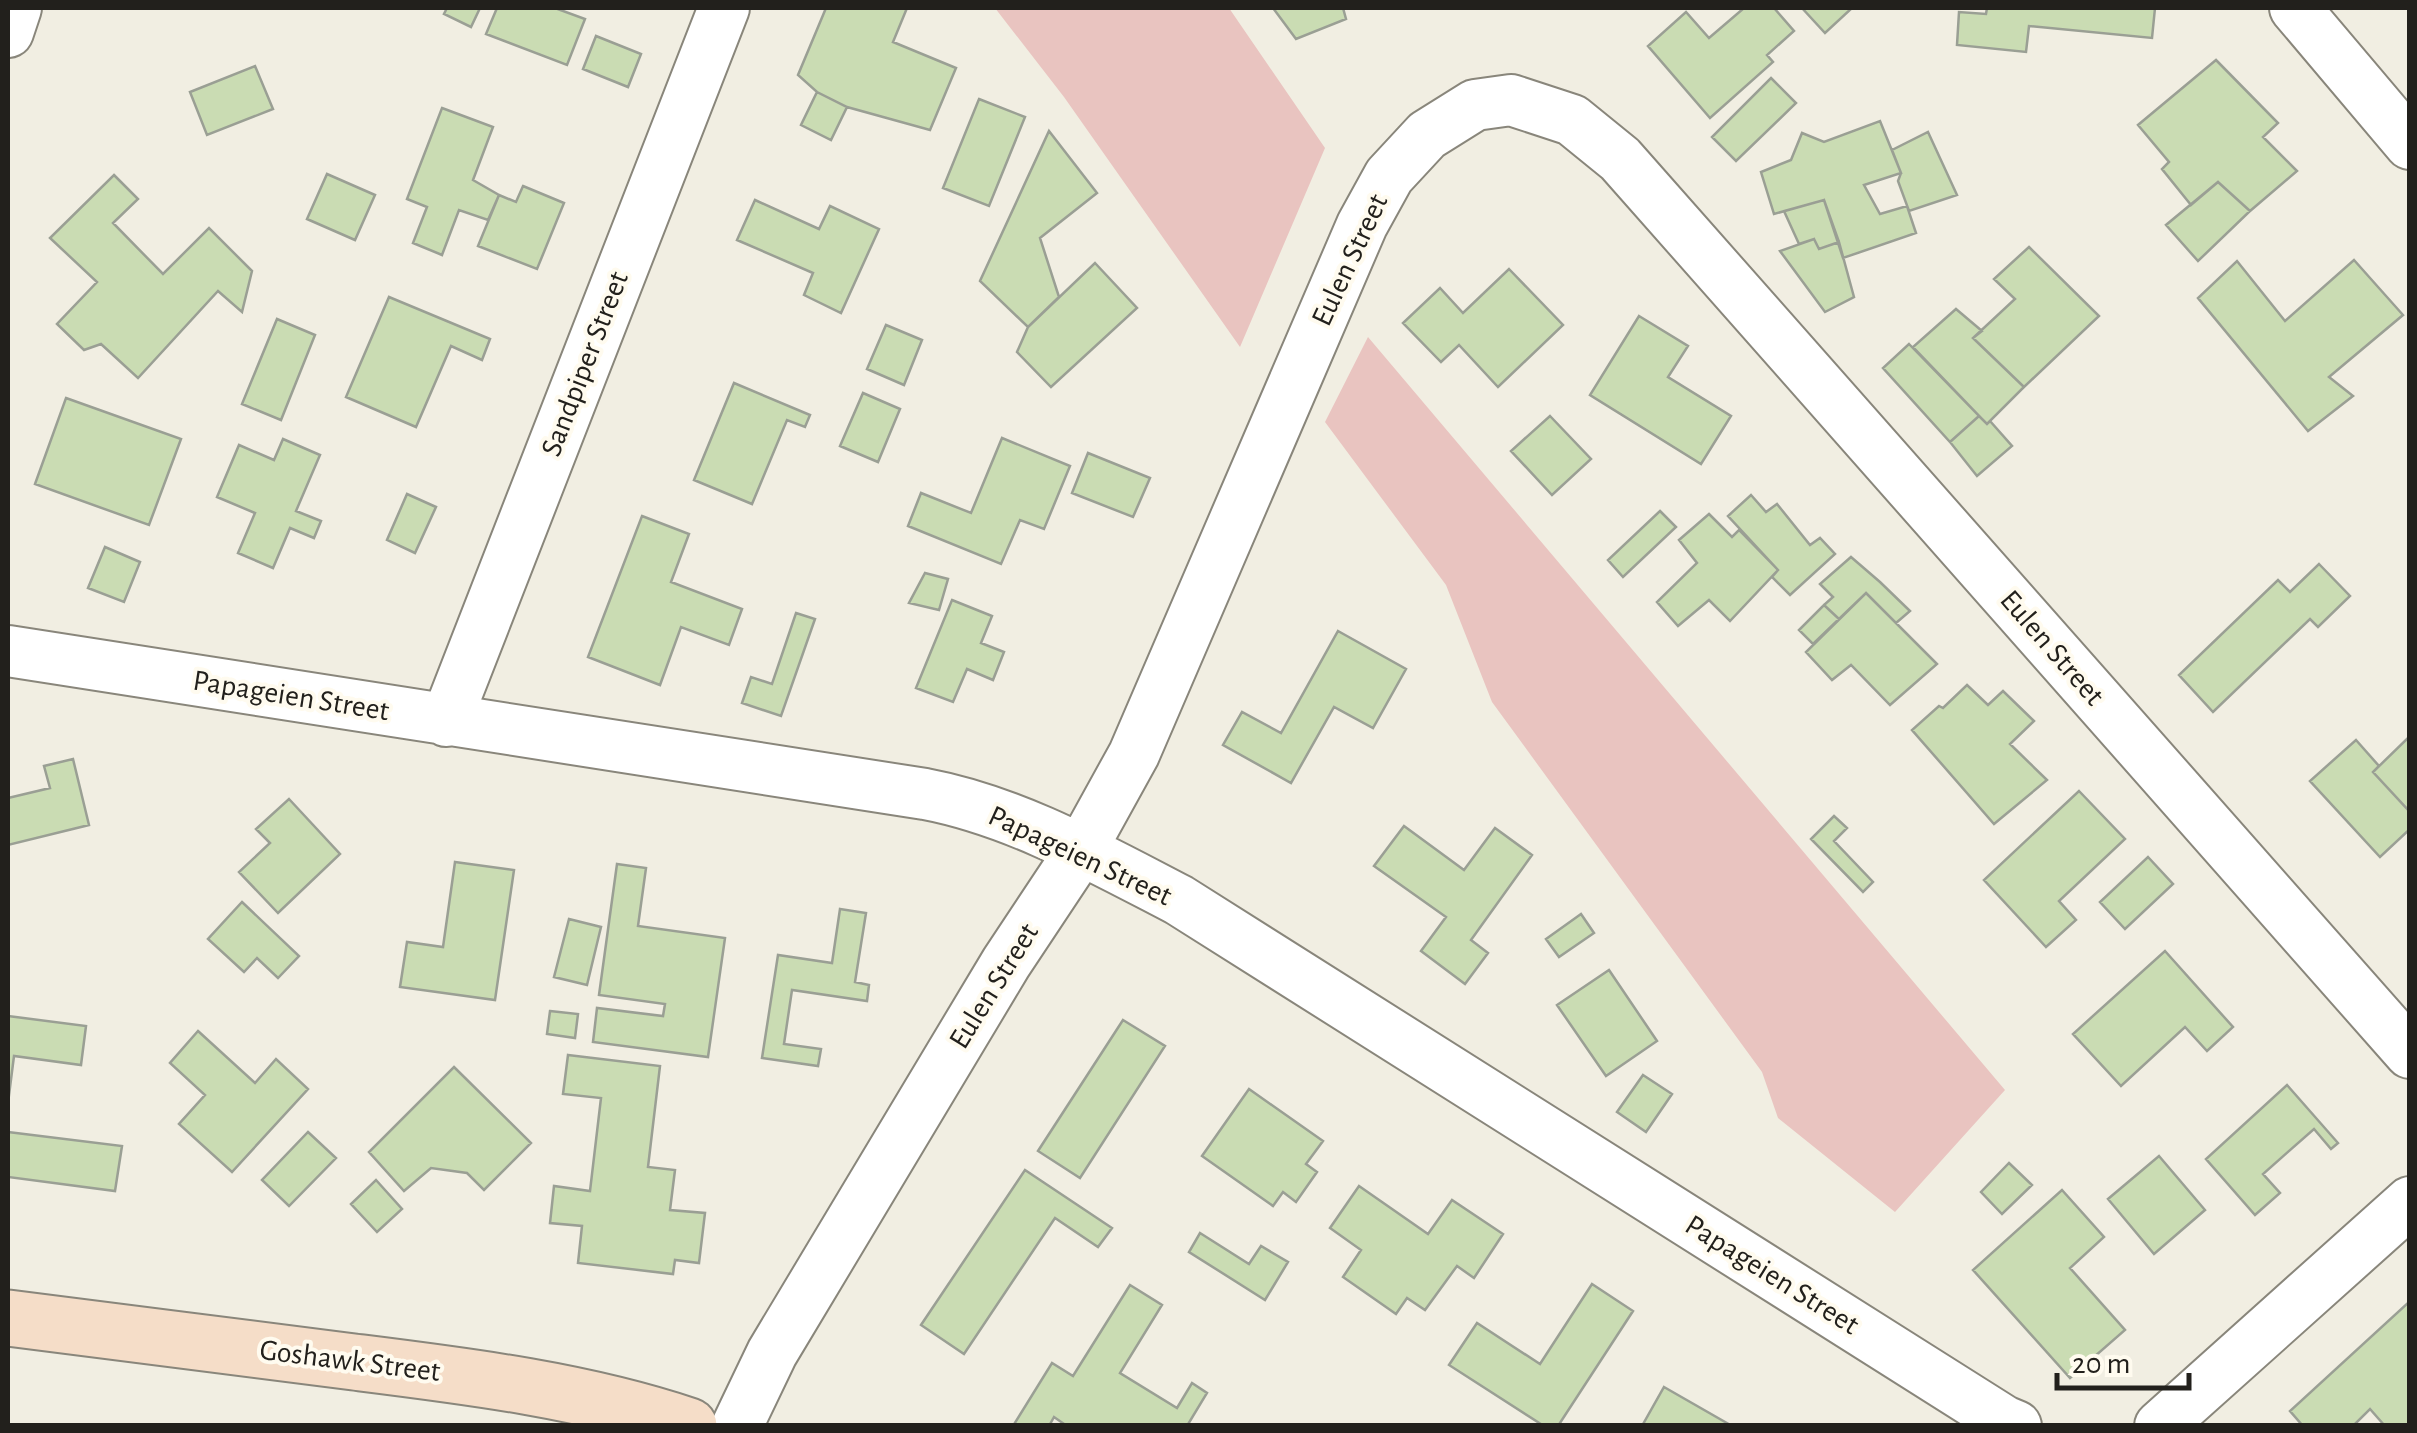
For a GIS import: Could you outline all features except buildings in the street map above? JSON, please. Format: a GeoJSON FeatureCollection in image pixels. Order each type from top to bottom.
{"type":"FeatureCollection","features":[{"type":"Feature","properties":{"kind":"street"},"geometry":{"type":"LineString","coordinates":[[8,32],[16,8]]}},
{"type":"Feature","properties":{"kind":"street","name":"Sandpiper Street"},"geometry":{"type":"LineString","coordinates":[[446,721],[724,8]]}},
{"type":"Feature","properties":{"kind":"street"},"geometry":{"type":"LineString","coordinates":[[2295,8],[2410,144]]}},
{"type":"Feature","properties":{"kind":"street","name":"Eulen Street"},"geometry":{"type":"LineString","coordinates":[[736,1426],[782,1336],[1006,963],[1081,850],[1134,754],[1362,225],[1388,176],[1427,136],[1474,105],[1511,100],[1572,120],[1620,158],[2410,1053]]}},
{"type":"Feature","properties":{"kind":"street","name":"Papageien Street"},"geometry":{"type":"LineString","coordinates":[[8,651],[952,799],[1012,820],[1179,900],[2016,1426]]}},
{"type":"Feature","properties":{"kind":"street"},"geometry":{"type":"LineString","coordinates":[[2160,1426],[2410,1202]]}},
{"type":"Feature","properties":{"kind":"street","name":"Goshawk Street"},"geometry":{"type":"LineString","coordinates":[[8,1318],[465,1376],[566,1394],[689,1426]]}},
{"type":"Feature","properties":{"kind":"shaded area"},"geometry":{"type":"Polygon","coordinates":[[[995,8],[1229,8],[1325,148],[1240,347],[1064,97],[995,8]]]}},
{"type":"Feature","properties":{"kind":"shaded area"},"geometry":{"type":"Polygon","coordinates":[[[1368,337],[2005,1090],[1895,1212],[1778,1118],[1762,1072],[1492,702],[1446,585],[1325,422],[1368,337]]]}}]}
